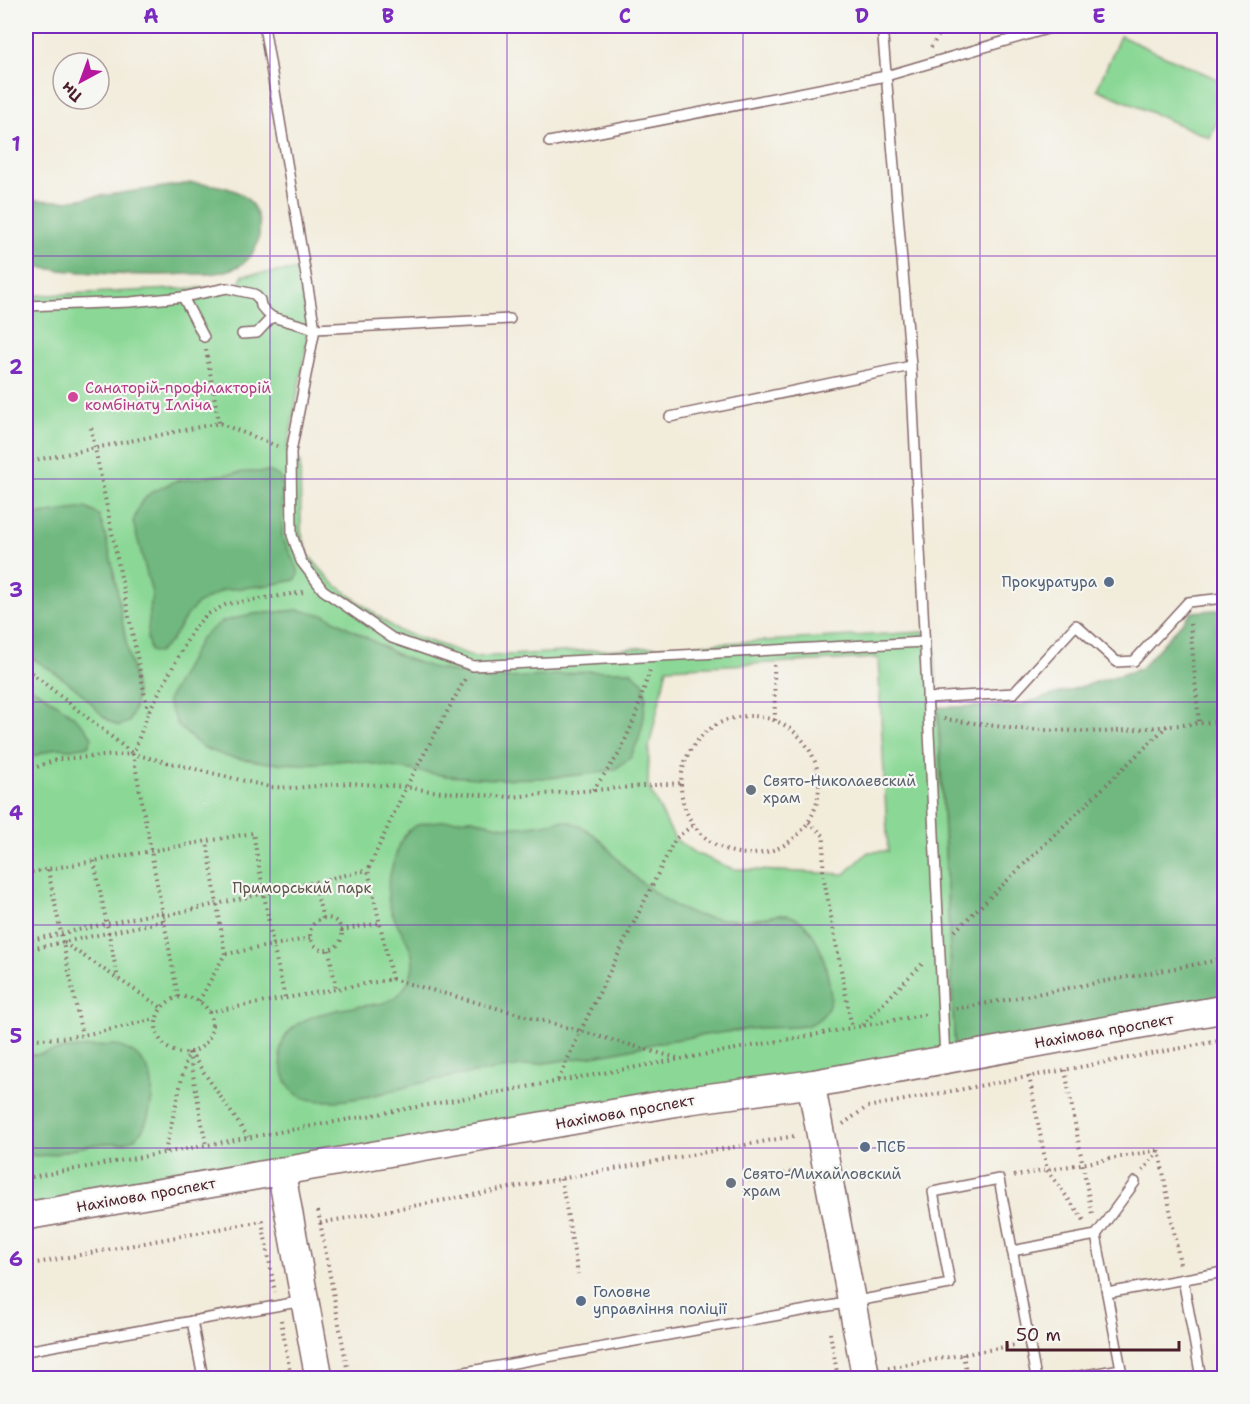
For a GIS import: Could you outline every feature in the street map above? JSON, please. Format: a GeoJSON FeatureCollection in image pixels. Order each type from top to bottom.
{"type":"FeatureCollection","features":[{"type":"Feature","properties":{"kind":"main road","name":"Нахімова проспект"},"geometry":{"type":"LineString","coordinates":[[26,1216],[690,1100],[812,1084],[1224,1009]]}},
{"type":"Feature","properties":{"kind":"main road"},"geometry":{"type":"LineString","coordinates":[[812,1084],[852,1302],[873,1374]]}},
{"type":"Feature","properties":{"kind":"main road"},"geometry":{"type":"LineString","coordinates":[[281,1171],[318,1378]]}},
{"type":"Feature","properties":{"kind":"lane"},"geometry":{"type":"LineString","coordinates":[[264,26],[315,329],[291,452],[292,535],[301,561],[323,590],[392,638],[473,666],[924,642]]}},
{"type":"Feature","properties":{"kind":"lane"},"geometry":{"type":"LineString","coordinates":[[882,26],[910,366],[945,1060]]}},
{"type":"Feature","properties":{"kind":"lane"},"geometry":{"type":"LineString","coordinates":[[549,142],[886,76],[1057,26]]}},
{"type":"Feature","properties":{"kind":"lane"},"geometry":{"type":"LineString","coordinates":[[26,306],[130,302],[183,297],[227,288],[254,294],[260,300],[261,306],[272,317],[315,329],[510,319]]}},
{"type":"Feature","properties":{"kind":"lane"},"geometry":{"type":"LineString","coordinates":[[183,297],[204,337]]}},
{"type":"Feature","properties":{"kind":"lane"},"geometry":{"type":"LineString","coordinates":[[242,334],[256,333],[272,317]]}},
{"type":"Feature","properties":{"kind":"lane"},"geometry":{"type":"LineString","coordinates":[[670,417],[910,366]]}},
{"type":"Feature","properties":{"kind":"lane"},"geometry":{"type":"LineString","coordinates":[[927,698],[1014,693],[1076,625],[1117,662],[1134,661],[1188,602],[1224,598]]}},
{"type":"Feature","properties":{"kind":"lane"},"geometry":{"type":"LineString","coordinates":[[432,1378],[950,1284],[933,1192],[999,1179],[1036,1378]]}},
{"type":"Feature","properties":{"kind":"lane"},"geometry":{"type":"LineString","coordinates":[[1012,1251],[1096,1235],[1135,1182]]}},
{"type":"Feature","properties":{"kind":"lane"},"geometry":{"type":"LineString","coordinates":[[1068,1378],[1121,1369],[1096,1235]]}},
{"type":"Feature","properties":{"kind":"lane"},"geometry":{"type":"LineString","coordinates":[[1107,1293],[1224,1272]]}},
{"type":"Feature","properties":{"kind":"lane"},"geometry":{"type":"LineString","coordinates":[[1183,1279],[1201,1378]]}},
{"type":"Feature","properties":{"kind":"lane"},"geometry":{"type":"LineString","coordinates":[[26,1352],[304,1300]]}},
{"type":"Feature","properties":{"kind":"lane"},"geometry":{"type":"LineString","coordinates":[[192,1321],[203,1378]]}},
{"type":"Feature","properties":{"kind":"path"},"geometry":{"type":"LineString","coordinates":[[204,337],[219,423]]}},
{"type":"Feature","properties":{"kind":"path"},"geometry":{"type":"LineString","coordinates":[[26,462],[219,423],[279,447]]}},
{"type":"Feature","properties":{"kind":"path"},"geometry":{"type":"LineString","coordinates":[[91,428],[148,711]]}},
{"type":"Feature","properties":{"kind":"path"},"geometry":{"type":"LineString","coordinates":[[178,998],[133,754],[148,711],[194,628],[206,615],[226,604],[323,590]]}},
{"type":"Feature","properties":{"kind":"path"},"geometry":{"type":"LineString","coordinates":[[1188,602],[1199,723]]}},
{"type":"Feature","properties":{"kind":"path"},"geometry":{"type":"LineString","coordinates":[[774,650],[775,721]]}},
{"type":"Feature","properties":{"kind":"path"},"geometry":{"type":"LineString","coordinates":[[592,790],[619,754],[634,720],[654,657]]}},
{"type":"Feature","properties":{"kind":"path"},"geometry":{"type":"LineString","coordinates":[[392,979],[368,870],[406,787],[473,666]]}},
{"type":"Feature","properties":{"kind":"path"},"geometry":{"type":"LineString","coordinates":[[26,670],[133,754]]}},
{"type":"Feature","properties":{"kind":"path"},"geometry":{"type":"LineString","coordinates":[[752,715],[775,721],[800,737],[811,752],[818,769],[819,787],[816,805],[809,822],[798,836],[783,846],[766,853],[748,855],[730,852],[713,844],[699,833],[688,818],[682,801],[680,783],[683,765],[690,748],[702,734],[716,724],[733,717],[752,715]]}},
{"type":"Feature","properties":{"kind":"path"},"geometry":{"type":"LineString","coordinates":[[928,717],[1017,729],[1105,732],[1224,721]]}},
{"type":"Feature","properties":{"kind":"path"},"geometry":{"type":"LineString","coordinates":[[862,1026],[939,946],[1167,726]]}},
{"type":"Feature","properties":{"kind":"path"},"geometry":{"type":"LineString","coordinates":[[26,771],[58,759],[133,754],[270,787],[295,788],[349,783],[510,797],[680,783]]}},
{"type":"Feature","properties":{"kind":"path"},"geometry":{"type":"LineString","coordinates":[[809,822],[824,836],[823,874],[852,1028]]}},
{"type":"Feature","properties":{"kind":"path"},"geometry":{"type":"LineString","coordinates":[[557,1081],[675,839],[693,825]]}},
{"type":"Feature","properties":{"kind":"path"},"geometry":{"type":"LineString","coordinates":[[26,873],[253,833],[285,998]]}},
{"type":"Feature","properties":{"kind":"path"},"geometry":{"type":"LineString","coordinates":[[199,1001],[225,954],[207,841]]}},
{"type":"Feature","properties":{"kind":"path"},"geometry":{"type":"LineString","coordinates":[[94,861],[118,979]]}},
{"type":"Feature","properties":{"kind":"path"},"geometry":{"type":"LineString","coordinates":[[48,870],[82,1035]]}},
{"type":"Feature","properties":{"kind":"path"},"geometry":{"type":"LineString","coordinates":[[26,940],[216,904],[368,870]]}},
{"type":"Feature","properties":{"kind":"path"},"geometry":{"type":"LineString","coordinates":[[314,882],[323,919]]}},
{"type":"Feature","properties":{"kind":"path"},"geometry":{"type":"LineString","coordinates":[[323,919],[334,921],[341,930],[339,943],[335,948],[329,950],[317,948],[311,938],[310,932],[313,926],[317,921],[323,919]]}},
{"type":"Feature","properties":{"kind":"path"},"geometry":{"type":"LineString","coordinates":[[26,950],[164,921]]}},
{"type":"Feature","properties":{"kind":"path"},"geometry":{"type":"LineString","coordinates":[[341,930],[380,923]]}},
{"type":"Feature","properties":{"kind":"path"},"geometry":{"type":"LineString","coordinates":[[225,954],[311,938]]}},
{"type":"Feature","properties":{"kind":"path"},"geometry":{"type":"LineString","coordinates":[[63,942],[162,1008]]}},
{"type":"Feature","properties":{"kind":"path"},"geometry":{"type":"LineString","coordinates":[[329,950],[336,989]]}},
{"type":"Feature","properties":{"kind":"path"},"geometry":{"type":"LineString","coordinates":[[26,1178],[1224,959]]}},
{"type":"Feature","properties":{"kind":"path"},"geometry":{"type":"LineString","coordinates":[[208,1012],[392,979],[680,1059]]}},
{"type":"Feature","properties":{"kind":"path"},"geometry":{"type":"LineString","coordinates":[[185,997],[199,1001],[211,1020],[209,1036],[198,1049],[189,1052],[173,1051],[161,1041],[156,1027],[156,1020],[162,1008],[172,999],[185,997]]}},
{"type":"Feature","properties":{"kind":"path"},"geometry":{"type":"LineString","coordinates":[[26,1038],[42,1040],[82,1035],[156,1020]]}},
{"type":"Feature","properties":{"kind":"path"},"geometry":{"type":"LineString","coordinates":[[837,1129],[867,1107],[1224,1040]]}},
{"type":"Feature","properties":{"kind":"path"},"geometry":{"type":"LineString","coordinates":[[189,1052],[248,1137]]}},
{"type":"Feature","properties":{"kind":"path"},"geometry":{"type":"LineString","coordinates":[[189,1052],[206,1145]]}},
{"type":"Feature","properties":{"kind":"path"},"geometry":{"type":"LineString","coordinates":[[165,1152],[189,1052]]}},
{"type":"Feature","properties":{"kind":"path"},"geometry":{"type":"LineString","coordinates":[[1065,1070],[1096,1235]]}},
{"type":"Feature","properties":{"kind":"path"},"geometry":{"type":"LineString","coordinates":[[1029,1076],[1047,1170],[1096,1235]]}},
{"type":"Feature","properties":{"kind":"path"},"geometry":{"type":"LineString","coordinates":[[320,1223],[794,1136]]}},
{"type":"Feature","properties":{"kind":"path"},"geometry":{"type":"LineString","coordinates":[[999,1179],[1159,1150]]}},
{"type":"Feature","properties":{"kind":"path"},"geometry":{"type":"LineString","coordinates":[[1135,1182],[1159,1150]]}},
{"type":"Feature","properties":{"kind":"path"},"geometry":{"type":"LineString","coordinates":[[1159,1150],[1183,1279]]}},
{"type":"Feature","properties":{"kind":"path"},"geometry":{"type":"LineString","coordinates":[[748,1180],[800,1171]]}},
{"type":"Feature","properties":{"kind":"path"},"geometry":{"type":"LineString","coordinates":[[561,1179],[578,1274]]}},
{"type":"Feature","properties":{"kind":"path"},"geometry":{"type":"LineString","coordinates":[[318,1211],[349,1378]]}},
{"type":"Feature","properties":{"kind":"path"},"geometry":{"type":"LineString","coordinates":[[26,1265],[262,1221]]}},
{"type":"Feature","properties":{"kind":"path"},"geometry":{"type":"LineString","coordinates":[[825,1306],[838,1378]]}},
{"type":"Feature","properties":{"kind":"path"},"geometry":{"type":"LineString","coordinates":[[873,1374],[1029,1342]]}},
{"type":"Feature","properties":{"kind":"path"},"geometry":{"type":"LineString","coordinates":[[963,1354],[967,1378]]}},
{"type":"Feature","properties":{"kind":"green space"},"geometry":{"type":"Polygon","coordinates":[[[901,26],[990,26],[948,34],[925,35],[908,32],[901,26]]]}},
{"type":"Feature","properties":{"kind":"green space"},"geometry":{"type":"Polygon","coordinates":[[[1120,36],[1224,82],[1224,104],[1210,138],[1097,89],[1120,36]]]}},
{"type":"Feature","properties":{"kind":"green space"},"geometry":{"type":"Polygon","coordinates":[[[192,183],[215,185],[232,190],[247,199],[253,207],[258,217],[258,239],[255,250],[239,266],[213,274],[128,275],[26,266],[26,200],[65,201],[192,183]]]}},
{"type":"Feature","properties":{"kind":"green space","name":"Приморський парк"},"geometry":{"type":"Polygon","coordinates":[[[297,270],[309,330],[287,451],[300,462],[301,532],[309,556],[332,582],[397,630],[475,657],[924,632],[934,641],[955,1051],[26,1219],[26,296],[238,286],[243,275],[297,270]],[[878,658],[667,668],[649,747],[648,786],[675,839],[695,853],[733,869],[845,874],[868,852],[888,851],[878,658]]]}},
{"type":"Feature","properties":{"kind":"green space"},"geometry":{"type":"Polygon","coordinates":[[[245,472],[271,472],[279,476],[282,485],[282,537],[298,570],[298,576],[295,580],[270,585],[223,590],[197,604],[170,642],[158,653],[150,651],[147,638],[152,593],[133,522],[140,504],[150,493],[175,481],[245,472]]]}},
{"type":"Feature","properties":{"kind":"green space"},"geometry":{"type":"Polygon","coordinates":[[[86,508],[99,515],[104,530],[134,682],[136,699],[133,712],[129,722],[119,726],[102,715],[67,681],[26,654],[26,516],[86,508]]]}},
{"type":"Feature","properties":{"kind":"green space"},"geometry":{"type":"Polygon","coordinates":[[[1224,609],[1224,1001],[955,1051],[938,707],[1016,706],[1140,669],[1192,612],[1224,609]]]}},
{"type":"Feature","properties":{"kind":"green space"},"geometry":{"type":"Polygon","coordinates":[[[298,610],[325,615],[402,657],[434,668],[485,679],[589,671],[630,671],[643,682],[646,696],[639,739],[630,758],[615,769],[549,778],[495,779],[447,776],[349,760],[305,764],[269,763],[228,757],[202,747],[178,726],[167,701],[201,638],[221,622],[253,614],[298,610]]]}},
{"type":"Feature","properties":{"kind":"green space"},"geometry":{"type":"Polygon","coordinates":[[[26,684],[63,708],[81,723],[92,738],[88,746],[71,749],[56,748],[26,759],[26,684]]]}},
{"type":"Feature","properties":{"kind":"green space"},"geometry":{"type":"Polygon","coordinates":[[[472,819],[498,826],[513,827],[570,822],[597,837],[639,880],[662,898],[685,911],[720,919],[748,920],[782,915],[800,920],[813,935],[825,964],[831,997],[825,1013],[805,1026],[748,1029],[667,1041],[612,1053],[439,1079],[355,1099],[318,1101],[298,1095],[286,1080],[280,1053],[285,1038],[295,1026],[326,1012],[386,1002],[404,989],[412,972],[411,950],[395,920],[388,898],[392,867],[405,836],[412,828],[420,824],[472,819]]]}},
{"type":"Feature","properties":{"kind":"green space"},"geometry":{"type":"Polygon","coordinates":[[[115,1045],[137,1056],[151,1078],[150,1110],[140,1133],[126,1142],[89,1145],[45,1155],[26,1155],[26,1054],[115,1045]]]}},
{"type":"Feature","properties":{"kind":"place","name":"Санаторій-профілакторій комбінату Ілліча"},"geometry":{"type":"Point","coordinates":[73,397]}},
{"type":"Feature","properties":{"kind":"place","name":"Прокуратура"},"geometry":{"type":"Point","coordinates":[1109,582]}},
{"type":"Feature","properties":{"kind":"place","name":"Свято-Николаевский храм"},"geometry":{"type":"Point","coordinates":[751,790]}},
{"type":"Feature","properties":{"kind":"place","name":"ПСБ"},"geometry":{"type":"Point","coordinates":[865,1147]}},
{"type":"Feature","properties":{"kind":"place","name":"Свято-Михайловский храм"},"geometry":{"type":"Point","coordinates":[731,1183]}},
{"type":"Feature","properties":{"kind":"place","name":"Головне управління поліції"},"geometry":{"type":"Point","coordinates":[581,1301]}}]}
